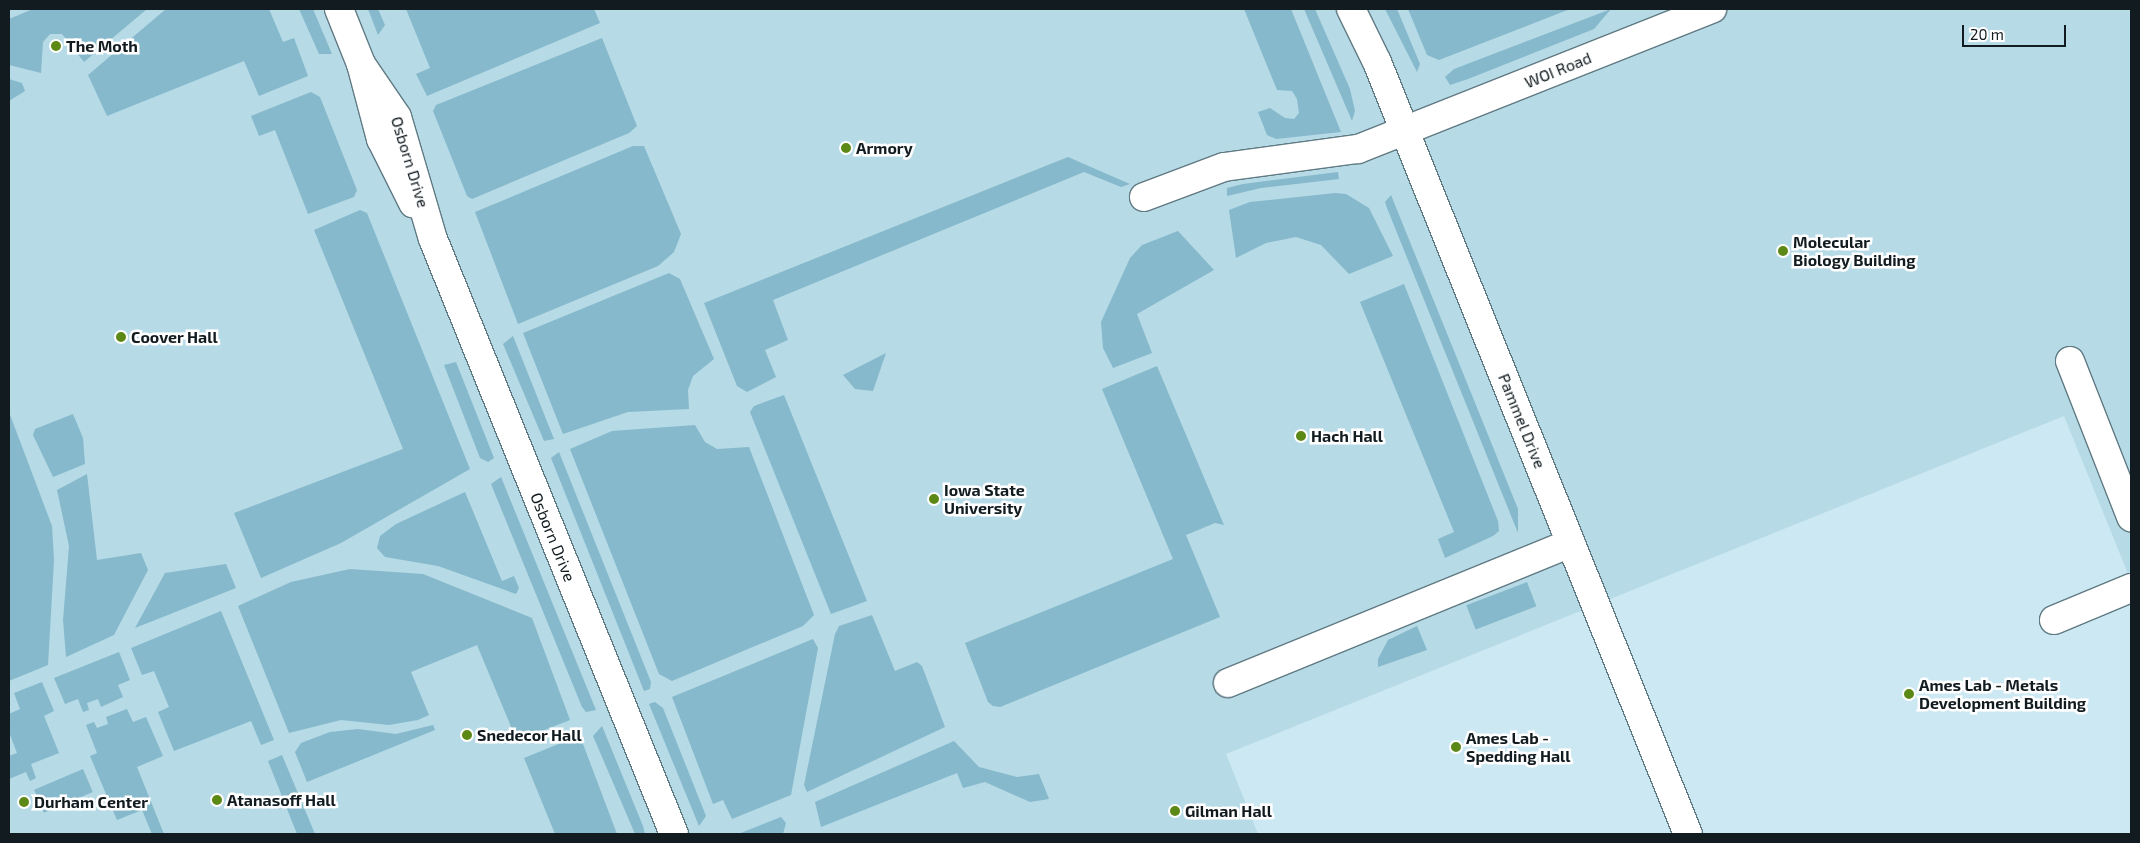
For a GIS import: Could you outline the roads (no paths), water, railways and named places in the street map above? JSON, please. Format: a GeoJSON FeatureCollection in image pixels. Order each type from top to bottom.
{"type":"FeatureCollection","features":[{"type":"Feature","properties":{"kind":"street","name":"Osborn Drive"},"geometry":{"type":"LineString","coordinates":[[339,9],[361,64],[374,118],[387,153],[433,239],[674,834]]}},
{"type":"Feature","properties":{"kind":"street","name":"Pammel Drive"},"geometry":{"type":"LineString","coordinates":[[1351,9],[1405,131],[1688,834]]}},
{"type":"Feature","properties":{"kind":"street","name":"WOI Road"},"geometry":{"type":"LineString","coordinates":[[1144,196],[1224,167],[1344,152],[1405,131],[1712,9]]}},
{"type":"Feature","properties":{"kind":"street"},"geometry":{"type":"LineString","coordinates":[[2070,361],[2131,517]]}},
{"type":"Feature","properties":{"kind":"street"},"geometry":{"type":"LineString","coordinates":[[1228,683],[1571,543]]}},
{"type":"Feature","properties":{"kind":"street"},"geometry":{"type":"LineString","coordinates":[[2054,620],[2131,588]]}},
{"type":"Feature","properties":{"kind":"place","name":"The Moth"},"geometry":{"type":"Point","coordinates":[56,46]}},
{"type":"Feature","properties":{"kind":"place","name":"Armory"},"geometry":{"type":"Point","coordinates":[846,148]}},
{"type":"Feature","properties":{"kind":"place","name":"Molecular Biology Building"},"geometry":{"type":"Point","coordinates":[1783,251]}},
{"type":"Feature","properties":{"kind":"place","name":"Coover Hall"},"geometry":{"type":"Point","coordinates":[121,337]}},
{"type":"Feature","properties":{"kind":"place","name":"Hach Hall"},"geometry":{"type":"Point","coordinates":[1301,436]}},
{"type":"Feature","properties":{"kind":"place","name":"Iowa State University"},"geometry":{"type":"Point","coordinates":[934,499]}},
{"type":"Feature","properties":{"kind":"place","name":"Ames Lab - Metals Development Building"},"geometry":{"type":"Point","coordinates":[1909,694]}},
{"type":"Feature","properties":{"kind":"place","name":"Snedecor Hall"},"geometry":{"type":"Point","coordinates":[467,735]}},
{"type":"Feature","properties":{"kind":"place","name":"Ames Lab - Spedding Hall"},"geometry":{"type":"Point","coordinates":[1456,747]}},
{"type":"Feature","properties":{"kind":"place","name":"Atanasoff Hall"},"geometry":{"type":"Point","coordinates":[217,800]}},
{"type":"Feature","properties":{"kind":"place","name":"Durham Center"},"geometry":{"type":"Point","coordinates":[24,802]}},
{"type":"Feature","properties":{"kind":"place","name":"Gilman Hall"},"geometry":{"type":"Point","coordinates":[1175,811]}}]}
